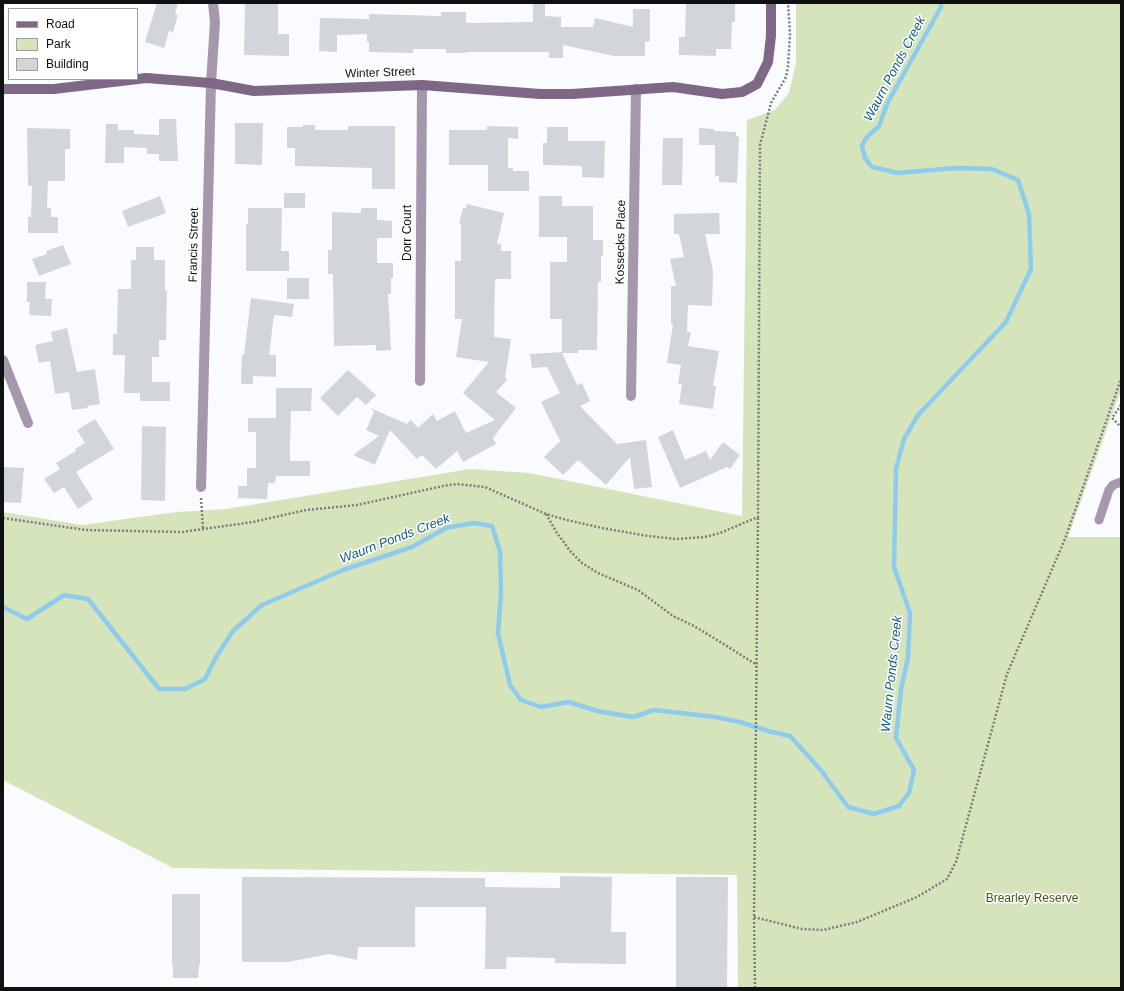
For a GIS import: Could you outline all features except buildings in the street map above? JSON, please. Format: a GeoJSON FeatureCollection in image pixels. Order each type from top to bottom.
{"type":"FeatureCollection","features":[{"type":"Feature","properties":{"kind":"street","name":"Francis Street"},"geometry":{"type":"LineString","coordinates":[[201,487],[211,83],[215,22],[213,3]]}},
{"type":"Feature","properties":{"kind":"street","name":"Winter Street"},"geometry":{"type":"LineString","coordinates":[[138,79],[146,78],[211,83],[254,91],[422,85],[540,94],[572,94],[673,87],[722,94],[742,92],[757,84],[768,62],[771,36],[771,3]]}},
{"type":"Feature","properties":{"kind":"street","name":"Winter Street"},"geometry":{"type":"LineString","coordinates":[[3,89],[54,89],[129,80]]}},
{"type":"Feature","properties":{"kind":"street","name":"Dorr Court"},"geometry":{"type":"LineString","coordinates":[[420,380],[422,85]]}},
{"type":"Feature","properties":{"kind":"street","name":"Kossecks Place"},"geometry":{"type":"LineString","coordinates":[[631,396],[636,89]]}},
{"type":"Feature","properties":{"kind":"street"},"geometry":{"type":"LineString","coordinates":[[3,360],[28,423]]}},
{"type":"Feature","properties":{"kind":"lane"},"geometry":{"type":"LineString","coordinates":[[1099,520],[1109,490],[1113,485],[1121,482]]}},
{"type":"Feature","properties":{"kind":"path"},"geometry":{"type":"LineString","coordinates":[[755,988],[754,917],[760,145],[771,103],[786,77],[788,67],[790,34],[788,3]]}},
{"type":"Feature","properties":{"kind":"path"},"geometry":{"type":"LineString","coordinates":[[754,917],[802,929],[823,930],[857,922],[917,897],[947,879],[956,862],[1007,674],[1065,539],[1121,379]]}},
{"type":"Feature","properties":{"kind":"path"},"geometry":{"type":"LineString","coordinates":[[1120,407],[1112,418],[1121,427]]}},
{"type":"Feature","properties":{"kind":"path"},"geometry":{"type":"LineString","coordinates":[[3,518],[86,530],[182,532],[252,522],[306,510],[356,505],[417,491],[457,484],[485,487],[546,514],[566,520],[648,536],[676,538],[705,537],[720,533],[758,517]]}},
{"type":"Feature","properties":{"kind":"path"},"geometry":{"type":"LineString","coordinates":[[201,487],[202,529]]}},
{"type":"Feature","properties":{"kind":"path"},"geometry":{"type":"LineString","coordinates":[[546,514],[557,533],[571,552],[582,563],[598,573],[638,590],[673,616],[722,642],[757,665]]}},
{"type":"Feature","properties":{"kind":"green space","name":"Brearley Reserve"},"geometry":{"type":"Polygon","coordinates":[[[796,3],[1121,3],[1121,390],[1068,537],[1121,537],[1121,988],[738,988],[737,875],[173,868],[3,780],[3,512],[82,525],[177,512],[226,509],[470,469],[529,473],[742,516],[747,120],[775,110],[789,93],[796,63],[796,3]]]}},
{"type":"Feature","properties":{"kind":"waterway","name":"Waurn Ponds Creek"},"geometry":{"type":"LineString","coordinates":[[3,607],[27,619],[64,595],[88,599],[159,689],[185,689],[205,679],[216,657],[233,631],[262,605],[343,570],[412,547],[446,528],[474,523],[492,526],[500,551],[501,592],[498,633],[510,685],[521,700],[541,707],[569,702],[597,711],[633,717],[654,710],[715,717],[740,722],[790,736],[820,769],[848,807],[874,814],[899,806],[909,793],[914,770],[896,738],[901,689],[908,658],[910,613],[894,567],[896,469],[904,439],[918,415],[1006,322],[1031,269],[1029,214],[1018,180],[992,169],[956,168],[898,173],[872,167],[865,158],[862,146],[866,138],[879,126],[888,102],[941,7],[941,3]]}}]}
